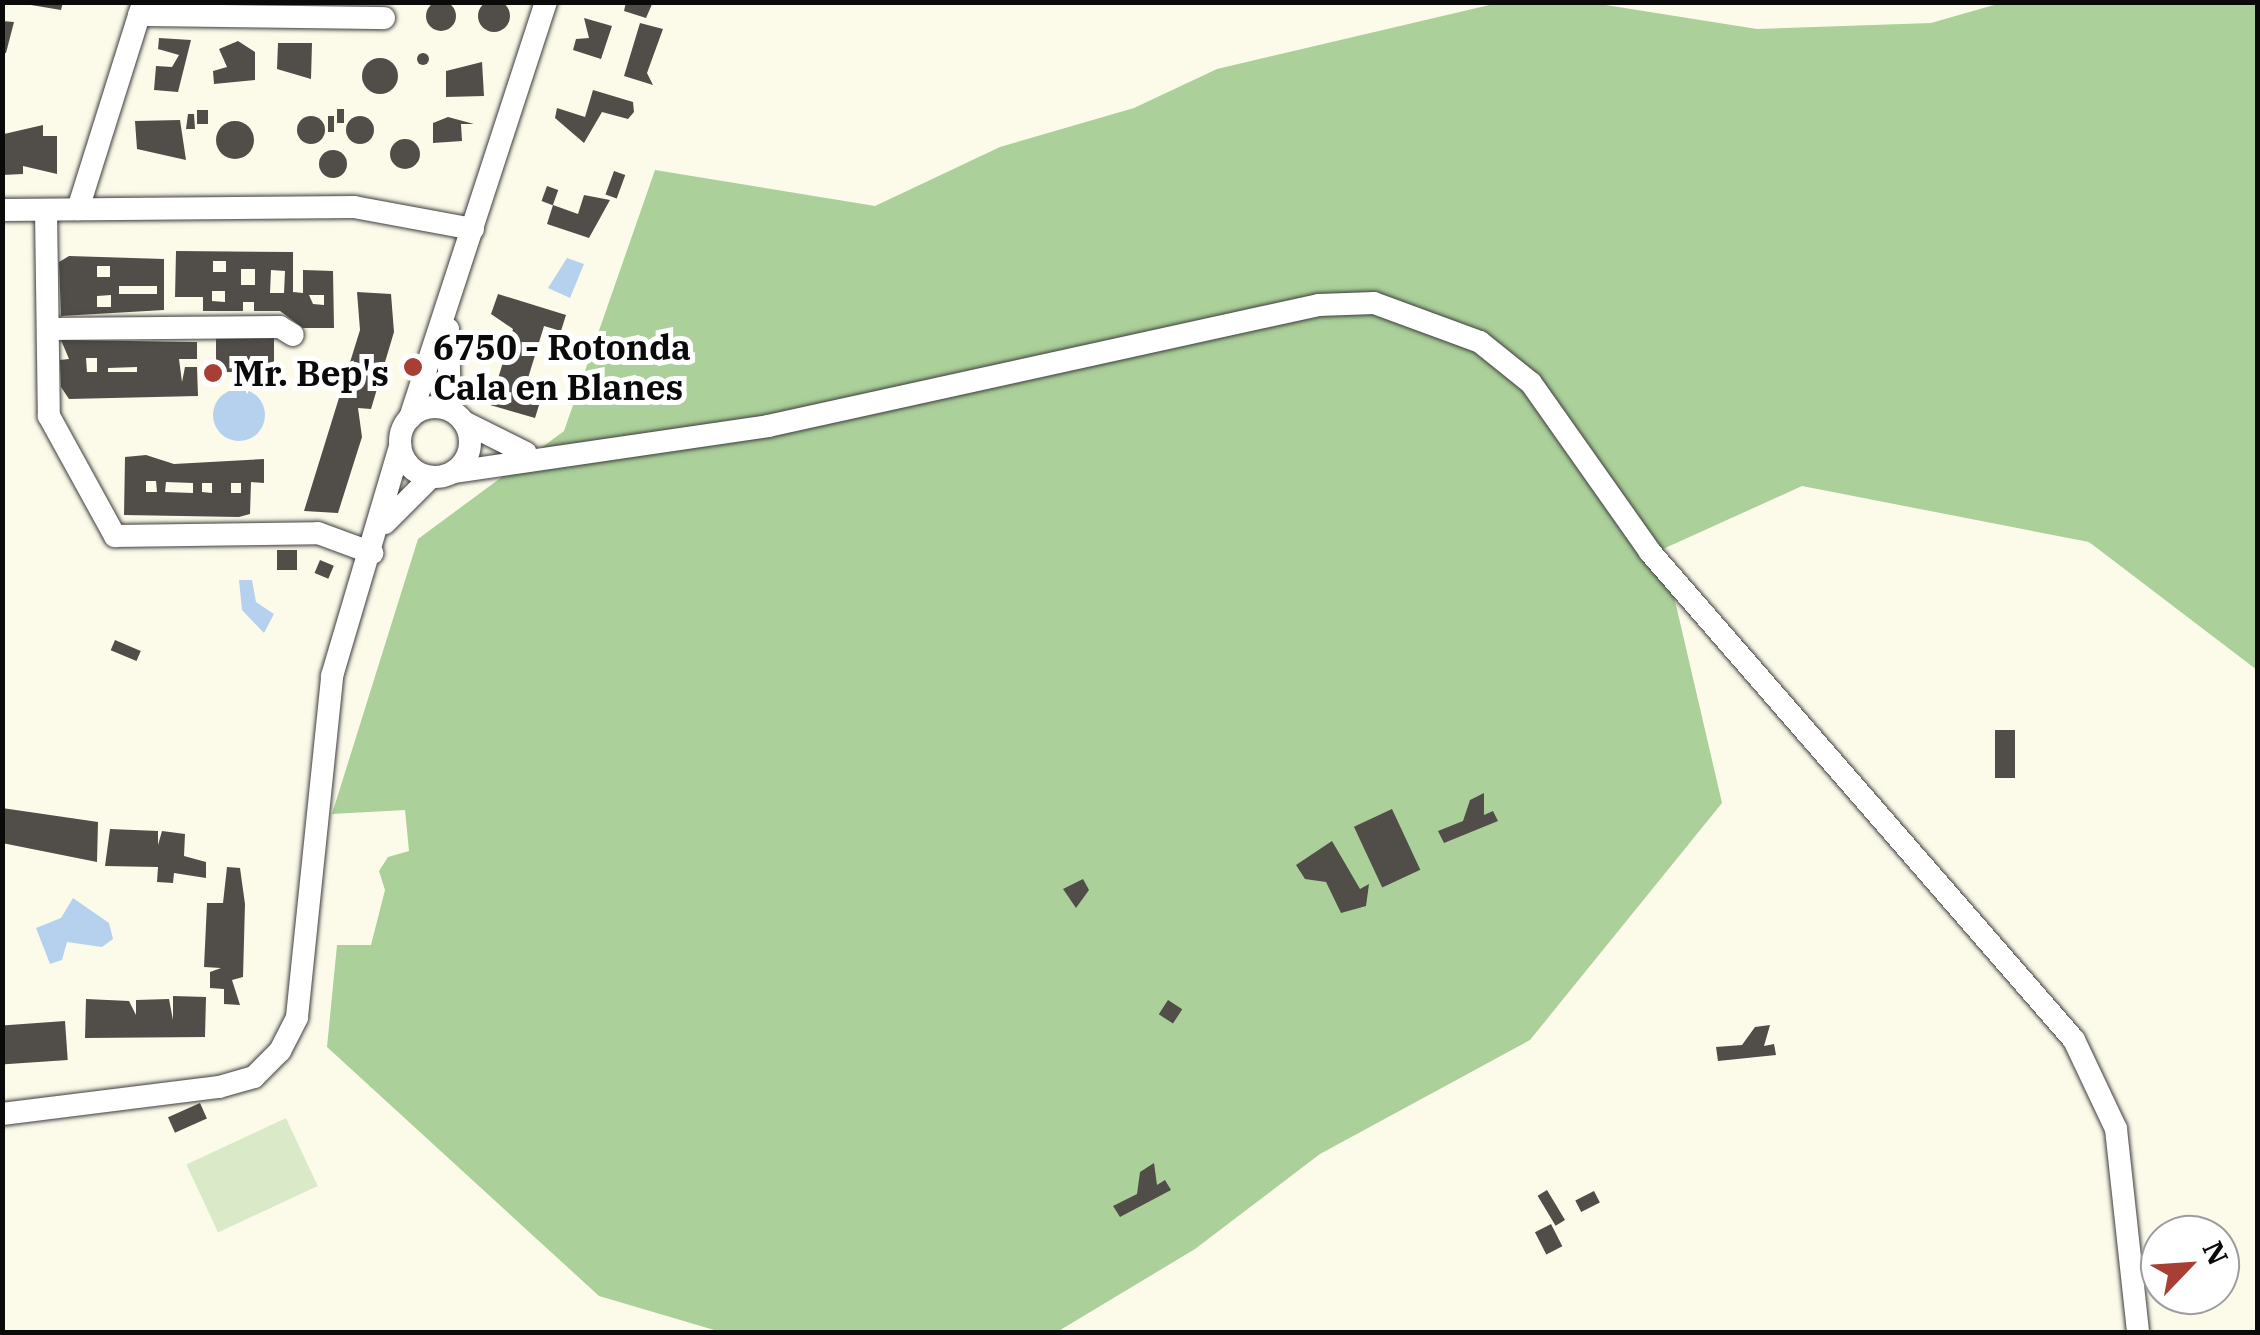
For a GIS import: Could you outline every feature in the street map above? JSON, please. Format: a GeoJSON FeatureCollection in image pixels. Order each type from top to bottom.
{"type":"FeatureCollection","features":[{"type":"Feature","properties":{"kind":"street"},"geometry":{"type":"LineString","coordinates":[[2,1114],[219,1087],[254,1077],[280,1051],[297,1017],[332,676],[400,446],[448,310],[546,2]]}},
{"type":"Feature","properties":{"kind":"street"},"geometry":{"type":"LineString","coordinates":[[78,210],[141,9],[384,18]]}},
{"type":"Feature","properties":{"kind":"street"},"geometry":{"type":"LineString","coordinates":[[2,210],[354,207],[472,229]]}},
{"type":"Feature","properties":{"kind":"street"},"geometry":{"type":"LineString","coordinates":[[46,210],[49,416],[115,536],[318,533],[374,543]]}},
{"type":"Feature","properties":{"kind":"street"},"geometry":{"type":"LineString","coordinates":[[400,446],[442,474],[535,456],[768,426],[1319,304],[1374,303],[1480,342],[1531,383],[1650,552],[2074,1040],[2116,1129],[2138,1332]]}},
{"type":"Feature","properties":{"kind":"street"},"geometry":{"type":"LineString","coordinates":[[374,543],[470,447],[457,416],[448,310]]}},
{"type":"Feature","properties":{"kind":"street"},"geometry":{"type":"LineString","coordinates":[[48,328],[280,327],[293,336]]}},
{"type":"Feature","properties":{"kind":"street"},"geometry":{"type":"LineString","coordinates":[[410,418],[457,416],[535,456]]}},
{"type":"Feature","properties":{"kind":"green space"},"geometry":{"type":"Polygon","coordinates":[[[1498,3],[1593,3],[1757,29],[1931,23],[2001,3],[2257,3],[2257,670],[2089,542],[1802,486],[1663,549],[1722,803],[1530,1040],[1320,1154],[1195,1249],[1057,1332],[721,1332],[599,1296],[327,1047],[337,945],[371,945],[385,890],[379,871],[388,857],[409,851],[405,810],[332,814],[418,539],[564,431],[655,170],[875,206],[1000,147],[1134,108],[1217,69],[1498,3]]]}},
{"type":"Feature","properties":{"kind":"green space"},"geometry":{"type":"Polygon","coordinates":[[[286,1118],[318,1186],[218,1232],[186,1164],[286,1118]]]}},
{"type":"Feature","properties":{"kind":"water"},"geometry":{"type":"Polygon","coordinates":[[[567,258],[584,264],[570,298],[548,288],[567,258]]]}},
{"type":"Feature","properties":{"kind":"water"},"geometry":{"type":"Polygon","coordinates":[[[239,389],[257,397],[265,415],[257,433],[239,441],[221,433],[213,415],[221,397],[239,389]]]}},
{"type":"Feature","properties":{"kind":"water"},"geometry":{"type":"Polygon","coordinates":[[[239,580],[252,580],[256,602],[274,614],[264,633],[242,610],[239,580]]]}},
{"type":"Feature","properties":{"kind":"water"},"geometry":{"type":"Polygon","coordinates":[[[73,898],[109,923],[113,939],[102,947],[67,942],[62,960],[50,964],[36,928],[61,918],[73,898]]]}},
{"type":"Feature","properties":{"kind":"building"},"geometry":{"type":"Polygon","coordinates":[[[494,0],[505,5],[510,16],[505,27],[494,32],[483,27],[478,16],[483,5],[494,0]]]}},
{"type":"Feature","properties":{"kind":"building"},"geometry":{"type":"Polygon","coordinates":[[[441,1],[452,5],[456,16],[452,27],[441,31],[430,27],[426,16],[430,5],[441,1]]]}},
{"type":"Feature","properties":{"kind":"building"},"geometry":{"type":"Polygon","coordinates":[[[19,2],[63,2],[61,10],[19,3],[19,2]]]}},
{"type":"Feature","properties":{"kind":"building"},"geometry":{"type":"Polygon","coordinates":[[[626,2],[653,2],[646,18],[624,11],[626,2]]]}},
{"type":"Feature","properties":{"kind":"building"},"geometry":{"type":"Polygon","coordinates":[[[584,18],[612,26],[601,59],[573,50],[576,39],[589,38],[584,18]]]}},
{"type":"Feature","properties":{"kind":"building"},"geometry":{"type":"Polygon","coordinates":[[[2,21],[14,22],[6,53],[2,53],[2,21]]]}},
{"type":"Feature","properties":{"kind":"building"},"geometry":{"type":"Polygon","coordinates":[[[640,23],[663,29],[647,73],[653,85],[624,76],[640,23]]]}},
{"type":"Feature","properties":{"kind":"building"},"geometry":{"type":"Polygon","coordinates":[[[159,38],[191,40],[178,92],[154,90],[156,66],[172,67],[179,55],[158,49],[159,38]]]}},
{"type":"Feature","properties":{"kind":"building"},"geometry":{"type":"Polygon","coordinates":[[[238,41],[255,52],[255,80],[214,84],[213,71],[227,67],[219,49],[238,41]]]}},
{"type":"Feature","properties":{"kind":"building"},"geometry":{"type":"Polygon","coordinates":[[[278,43],[312,43],[311,79],[277,69],[278,43]]]}},
{"type":"Feature","properties":{"kind":"building"},"geometry":{"type":"Polygon","coordinates":[[[418,54],[428,54],[428,64],[418,64],[418,54]]]}},
{"type":"Feature","properties":{"kind":"building"},"geometry":{"type":"Polygon","coordinates":[[[380,58],[393,63],[398,76],[393,89],[380,94],[367,89],[362,76],[367,63],[380,58]]]}},
{"type":"Feature","properties":{"kind":"building"},"geometry":{"type":"Polygon","coordinates":[[[482,62],[484,96],[446,97],[446,71],[482,62]]]}},
{"type":"Feature","properties":{"kind":"building"},"geometry":{"type":"Polygon","coordinates":[[[593,90],[633,102],[634,112],[628,119],[602,112],[584,143],[555,118],[557,108],[585,117],[593,90]]]}},
{"type":"Feature","properties":{"kind":"building"},"geometry":{"type":"Polygon","coordinates":[[[337,109],[344,109],[344,123],[337,123],[337,109]]]}},
{"type":"Feature","properties":{"kind":"building"},"geometry":{"type":"Polygon","coordinates":[[[197,110],[208,110],[208,124],[197,124],[197,110]]]}},
{"type":"Feature","properties":{"kind":"building"},"geometry":{"type":"Polygon","coordinates":[[[188,114],[194,114],[195,129],[186,129],[188,114]]]}},
{"type":"Feature","properties":{"kind":"building"},"geometry":{"type":"Polygon","coordinates":[[[311,116],[321,120],[325,130],[321,140],[311,144],[301,140],[297,130],[301,120],[311,116]]]}},
{"type":"Feature","properties":{"kind":"building"},"geometry":{"type":"Polygon","coordinates":[[[328,116],[334,116],[334,132],[328,132],[328,116]]]}},
{"type":"Feature","properties":{"kind":"building"},"geometry":{"type":"Polygon","coordinates":[[[360,116],[370,120],[374,130],[370,140],[360,144],[350,140],[346,130],[350,120],[360,116]]]}},
{"type":"Feature","properties":{"kind":"building"},"geometry":{"type":"Polygon","coordinates":[[[448,117],[474,124],[461,124],[462,141],[433,143],[433,123],[448,117]]]}},
{"type":"Feature","properties":{"kind":"building"},"geometry":{"type":"Polygon","coordinates":[[[180,120],[186,160],[137,149],[135,121],[180,120]]]}},
{"type":"Feature","properties":{"kind":"building"},"geometry":{"type":"Polygon","coordinates":[[[235,121],[248,127],[254,140],[248,153],[235,159],[222,153],[216,140],[222,127],[235,121]]]}},
{"type":"Feature","properties":{"kind":"building"},"geometry":{"type":"Polygon","coordinates":[[[43,125],[43,136],[57,136],[57,174],[23,166],[23,174],[2,175],[4,134],[43,125]]]}},
{"type":"Feature","properties":{"kind":"building"},"geometry":{"type":"Polygon","coordinates":[[[405,139],[415,144],[420,154],[415,164],[405,169],[395,164],[390,154],[395,144],[405,139]]]}},
{"type":"Feature","properties":{"kind":"building"},"geometry":{"type":"Polygon","coordinates":[[[333,150],[343,154],[347,164],[343,174],[333,178],[323,174],[319,164],[323,154],[333,150]]]}},
{"type":"Feature","properties":{"kind":"building"},"geometry":{"type":"Polygon","coordinates":[[[614,171],[625,175],[617,199],[605,194],[614,171]]]}},
{"type":"Feature","properties":{"kind":"building"},"geometry":{"type":"Polygon","coordinates":[[[547,186],[558,190],[553,205],[542,201],[547,186]]]}},
{"type":"Feature","properties":{"kind":"building"},"geometry":{"type":"Polygon","coordinates":[[[584,195],[610,200],[589,238],[547,224],[553,205],[578,214],[584,195]]]}},
{"type":"Feature","properties":{"kind":"building"},"geometry":{"type":"Polygon","coordinates":[[[176,251],[293,252],[293,292],[303,293],[303,270],[333,271],[334,328],[303,328],[280,311],[254,311],[254,302],[243,302],[243,311],[203,311],[203,297],[175,297],[176,251]],[[213,261],[213,272],[226,272],[226,261],[213,261]],[[241,269],[241,285],[255,285],[255,269],[241,269]],[[271,270],[270,293],[284,293],[285,271],[271,270]],[[212,291],[212,301],[225,302],[225,291],[212,291]],[[309,295],[313,304],[324,305],[324,295],[309,295]]]}},
{"type":"Feature","properties":{"kind":"building"},"geometry":{"type":"Polygon","coordinates":[[[69,256],[164,259],[164,310],[61,316],[59,262],[69,256]],[[97,266],[97,277],[110,277],[110,266],[97,266]],[[119,286],[119,294],[157,294],[157,286],[119,286]],[[111,295],[97,296],[97,307],[111,307],[111,295]]]}},
{"type":"Feature","properties":{"kind":"building"},"geometry":{"type":"Polygon","coordinates":[[[357,292],[391,294],[394,332],[371,409],[358,408],[362,437],[338,513],[304,511],[360,330],[357,292]]]}},
{"type":"Feature","properties":{"kind":"building"},"geometry":{"type":"Polygon","coordinates":[[[498,294],[566,315],[561,331],[544,326],[521,401],[540,402],[535,418],[490,405],[513,329],[491,314],[498,294]]]}},
{"type":"Feature","properties":{"kind":"building"},"geometry":{"type":"Polygon","coordinates":[[[216,338],[274,338],[274,372],[216,372],[216,338]]]}},
{"type":"Feature","properties":{"kind":"building"},"geometry":{"type":"Polygon","coordinates":[[[61,340],[197,342],[197,359],[179,359],[182,382],[185,367],[197,367],[198,396],[69,399],[61,387],[60,360],[69,359],[61,340]],[[86,358],[87,372],[97,372],[97,358],[86,358]],[[137,367],[108,368],[108,372],[137,372],[137,367]]]}},
{"type":"Feature","properties":{"kind":"building"},"geometry":{"type":"Polygon","coordinates":[[[146,455],[174,464],[264,459],[264,483],[251,482],[250,514],[239,517],[124,515],[125,457],[146,455]],[[146,481],[146,492],[157,492],[156,481],[146,481]],[[166,482],[165,492],[193,493],[193,483],[166,482]],[[202,483],[202,492],[212,493],[212,483],[202,483]],[[231,483],[231,493],[241,493],[241,483],[231,483]]]}},
{"type":"Feature","properties":{"kind":"building"},"geometry":{"type":"Polygon","coordinates":[[[277,550],[297,550],[297,570],[277,570],[277,550]]]}},
{"type":"Feature","properties":{"kind":"building"},"geometry":{"type":"Polygon","coordinates":[[[320,560],[334,566],[328,579],[315,573],[320,560]]]}},
{"type":"Feature","properties":{"kind":"building"},"geometry":{"type":"Polygon","coordinates":[[[115,640],[141,651],[136,661],[111,650],[115,640]]]}},
{"type":"Feature","properties":{"kind":"building"},"geometry":{"type":"Polygon","coordinates":[[[1995,730],[2015,730],[2015,778],[1995,778],[1995,730]]]}},
{"type":"Feature","properties":{"kind":"building"},"geometry":{"type":"Polygon","coordinates":[[[1484,793],[1484,815],[1493,811],[1498,821],[1444,843],[1438,831],[1463,821],[1470,800],[1484,793]]]}},
{"type":"Feature","properties":{"kind":"building"},"geometry":{"type":"Polygon","coordinates":[[[2,808],[98,822],[97,862],[2,843],[2,808]]]}},
{"type":"Feature","properties":{"kind":"building"},"geometry":{"type":"Polygon","coordinates":[[[1392,809],[1420,870],[1382,887],[1354,827],[1392,809]]]}},
{"type":"Feature","properties":{"kind":"building"},"geometry":{"type":"Polygon","coordinates":[[[110,829],[158,831],[158,845],[162,831],[185,834],[184,856],[206,862],[206,878],[174,873],[173,883],[157,882],[158,867],[105,866],[110,829]]]}},
{"type":"Feature","properties":{"kind":"building"},"geometry":{"type":"Polygon","coordinates":[[[1332,841],[1360,889],[1369,884],[1366,906],[1341,913],[1326,882],[1305,879],[1296,865],[1332,841]]]}},
{"type":"Feature","properties":{"kind":"building"},"geometry":{"type":"Polygon","coordinates":[[[227,867],[240,868],[245,904],[243,977],[232,980],[240,1005],[224,1004],[224,989],[210,988],[210,972],[221,968],[204,967],[207,903],[223,903],[227,867]]]}},
{"type":"Feature","properties":{"kind":"building"},"geometry":{"type":"Polygon","coordinates":[[[1083,879],[1089,890],[1076,908],[1063,889],[1083,879]]]}},
{"type":"Feature","properties":{"kind":"building"},"geometry":{"type":"Polygon","coordinates":[[[173,996],[206,997],[205,1037],[85,1038],[86,999],[129,1001],[136,1015],[136,1000],[169,999],[173,1020],[173,996]]]}},
{"type":"Feature","properties":{"kind":"building"},"geometry":{"type":"Polygon","coordinates":[[[1168,1000],[1182,1009],[1173,1024],[1159,1014],[1168,1000]]]}},
{"type":"Feature","properties":{"kind":"building"},"geometry":{"type":"Polygon","coordinates":[[[65,1021],[68,1060],[5,1064],[2,1025],[65,1021]]]}},
{"type":"Feature","properties":{"kind":"building"},"geometry":{"type":"Polygon","coordinates":[[[1770,1025],[1764,1046],[1774,1044],[1776,1055],[1718,1061],[1716,1047],[1742,1045],[1755,1027],[1770,1025]]]}},
{"type":"Feature","properties":{"kind":"building"},"geometry":{"type":"Polygon","coordinates":[[[200,1103],[207,1119],[175,1133],[168,1117],[200,1103]]]}},
{"type":"Feature","properties":{"kind":"building"},"geometry":{"type":"Polygon","coordinates":[[[1154,1163],[1157,1185],[1165,1180],[1171,1190],[1120,1217],[1113,1206],[1137,1194],[1140,1172],[1154,1163]]]}},
{"type":"Feature","properties":{"kind":"building"},"geometry":{"type":"Polygon","coordinates":[[[1547,1190],[1565,1220],[1556,1226],[1538,1196],[1547,1190]]]}},
{"type":"Feature","properties":{"kind":"building"},"geometry":{"type":"Polygon","coordinates":[[[1594,1191],[1600,1203],[1581,1212],[1575,1201],[1594,1191]]]}},
{"type":"Feature","properties":{"kind":"building"},"geometry":{"type":"Polygon","coordinates":[[[1551,1224],[1562,1246],[1546,1254],[1535,1232],[1551,1224]]]}},
{"type":"Feature","properties":{"kind":"place","name":"6750 - Rotonda Cala en Blanes"},"geometry":{"type":"Point","coordinates":[413,367]}},
{"type":"Feature","properties":{"kind":"place","name":"Mr. Bep's"},"geometry":{"type":"Point","coordinates":[213,373]}}]}
